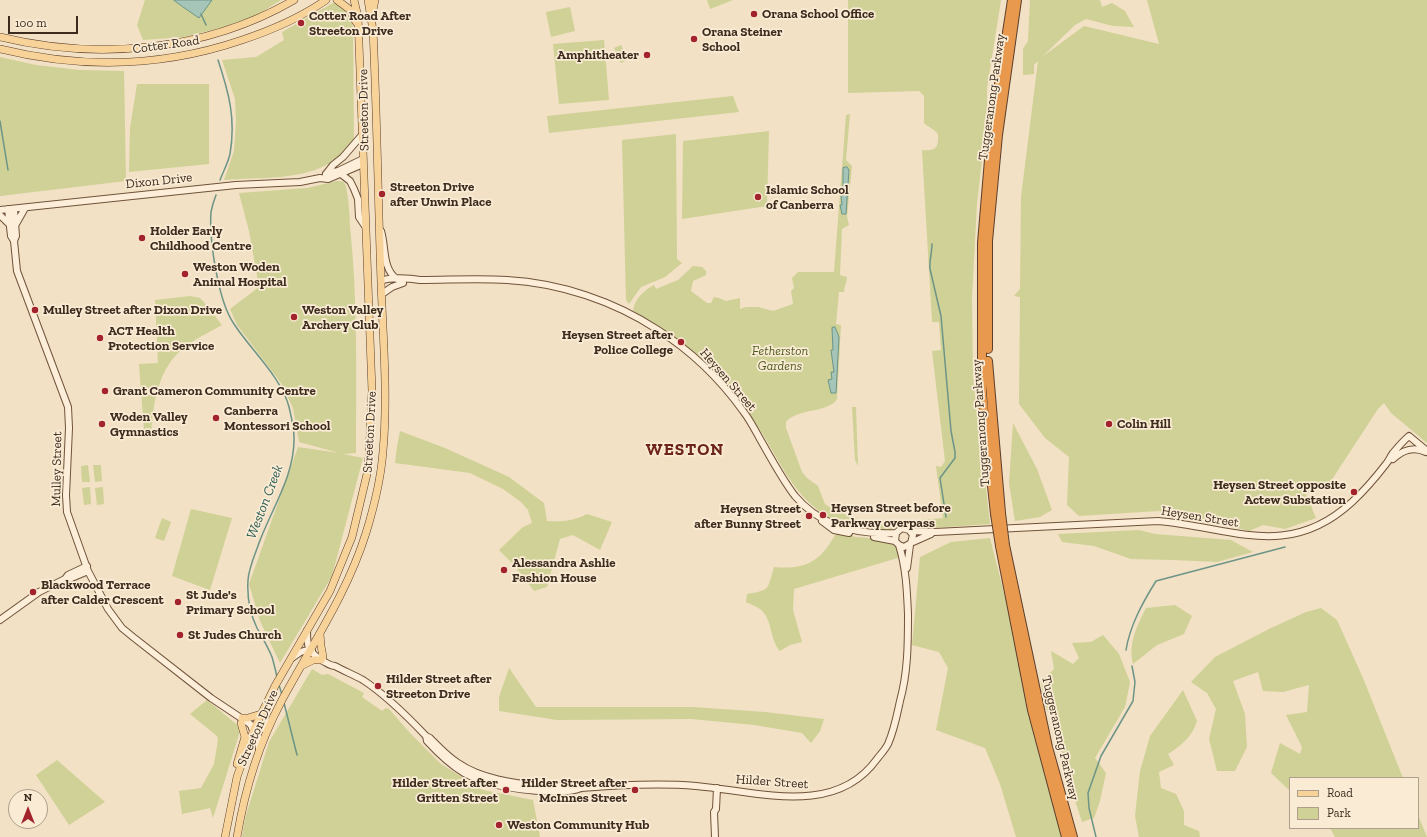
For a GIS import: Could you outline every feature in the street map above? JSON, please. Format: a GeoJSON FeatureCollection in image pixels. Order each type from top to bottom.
{"type":"FeatureCollection","features":[{"type":"Feature","properties":{"kind":"highway","name":"Tuggeranong Parkway"},"geometry":{"type":"LineString","coordinates":[[1012,0],[991,136],[982,243],[982,393],[1003,545],[1032,710],[1066,837]]}},
{"type":"Feature","properties":{"kind":"highway","name":"Tuggeranong Parkway"},"geometry":{"type":"LineString","coordinates":[[998,513],[988,369],[988,241],[998,135],[1017,0]]}},
{"type":"Feature","properties":{"kind":"highway","name":"Tuggeranong Parkway"},"geometry":{"type":"LineString","coordinates":[[1003,545],[1048,747],[1072,837]]}},
{"type":"Feature","properties":{"kind":"main road","name":"Cotter Road"},"geometry":{"type":"LineString","coordinates":[[0,37],[62,48],[106,50],[157,46],[202,37],[218,32],[259,18],[294,0]]}},
{"type":"Feature","properties":{"kind":"main road","name":"Cotter Road"},"geometry":{"type":"LineString","coordinates":[[0,49],[45,58],[100,63],[150,61],[208,51],[272,30],[304,14],[326,0]]}},
{"type":"Feature","properties":{"kind":"main road"},"geometry":{"type":"LineString","coordinates":[[337,0],[349,9],[358,26]]}},
{"type":"Feature","properties":{"kind":"main road","name":"Streeton Drive"},"geometry":{"type":"LineString","coordinates":[[225,837],[237,777],[254,729],[290,658],[330,591],[352,537],[367,474],[372,391],[358,18],[354,0]]}},
{"type":"Feature","properties":{"kind":"main road","name":"Streeton Drive"},"geometry":{"type":"LineString","coordinates":[[237,837],[249,780],[258,751],[281,702],[349,577],[366,533],[380,478],[384,450],[385,389],[374,34],[368,0]]}},
{"type":"Feature","properties":{"kind":"main road"},"geometry":{"type":"LineString","coordinates":[[372,16],[375,0]]}},
{"type":"Feature","properties":{"kind":"main road"},"geometry":{"type":"LineString","coordinates":[[326,174],[362,135]]}},
{"type":"Feature","properties":{"kind":"main road","name":"Dixon Drive"},"geometry":{"type":"LineString","coordinates":[[320,178],[326,174],[377,155]]}},
{"type":"Feature","properties":{"kind":"main road","name":"Dixon Drive"},"geometry":{"type":"LineString","coordinates":[[0,210],[236,185],[300,182],[320,178],[328,179],[341,174],[363,161]]}},
{"type":"Feature","properties":{"kind":"main road"},"geometry":{"type":"LineString","coordinates":[[341,174],[350,181],[354,189],[358,199],[359,217],[365,226]]}},
{"type":"Feature","properties":{"kind":"main road"},"geometry":{"type":"LineString","coordinates":[[0,215],[12,224],[25,208]]}},
{"type":"Feature","properties":{"kind":"main road","name":"Mulley Street"},"geometry":{"type":"LineString","coordinates":[[11,209],[11,236],[14,241],[17,270],[68,407],[67,512],[88,569],[108,609],[122,628],[231,712],[234,716],[250,724],[254,729]]}},
{"type":"Feature","properties":{"kind":"main road"},"geometry":{"type":"LineString","coordinates":[[379,228],[384,241],[386,261],[390,271],[400,281],[382,294]]}},
{"type":"Feature","properties":{"kind":"main road"},"geometry":{"type":"LineString","coordinates":[[368,267],[372,276],[381,281],[372,291],[373,314],[370,326]]}},
{"type":"Feature","properties":{"kind":"main road","name":"Heysen Street"},"geometry":{"type":"LineString","coordinates":[[381,281],[385,283],[400,281],[413,283],[420,280],[508,280],[553,286],[589,296],[627,312],[656,329],[689,353],[713,376],[744,412],[795,495],[810,510],[820,518],[854,531],[870,533],[896,533],[902,528],[906,528],[911,531],[935,532],[1158,521],[1184,523],[1245,536],[1281,536],[1316,526],[1337,514],[1360,493],[1387,463],[1392,454],[1411,437]]}},
{"type":"Feature","properties":{"kind":"main road"},"geometry":{"type":"LineString","coordinates":[[1411,437],[1427,452]]}},
{"type":"Feature","properties":{"kind":"main road","name":"Heysen Street"},"geometry":{"type":"LineString","coordinates":[[1387,463],[1393,459],[1411,437]]}},
{"type":"Feature","properties":{"kind":"main road"},"geometry":{"type":"LineString","coordinates":[[1393,459],[1411,449],[1419,449],[1427,452]]}},
{"type":"Feature","properties":{"kind":"main road","name":"Heysen Street"},"geometry":{"type":"LineString","coordinates":[[820,518],[822,522],[834,530],[897,543],[904,547],[935,532]]}},
{"type":"Feature","properties":{"kind":"main road"},"geometry":{"type":"LineString","coordinates":[[911,531],[913,535],[911,543]]}},
{"type":"Feature","properties":{"kind":"main road"},"geometry":{"type":"LineString","coordinates":[[896,533],[897,543]]}},
{"type":"Feature","properties":{"kind":"main road","name":"Hilder Street"},"geometry":{"type":"LineString","coordinates":[[897,543],[906,573]]}},
{"type":"Feature","properties":{"kind":"main road","name":"Hilder Street"},"geometry":{"type":"LineString","coordinates":[[310,651],[334,663],[335,666],[376,690],[405,714],[426,736],[427,741],[454,767],[470,776],[490,784],[542,791],[575,790],[581,788],[627,785],[694,786],[786,796],[823,795],[846,786],[860,778],[872,767],[888,745],[903,691],[908,650],[906,573],[911,543]]}},
{"type":"Feature","properties":{"kind":"main road"},"geometry":{"type":"LineString","coordinates":[[0,620],[39,592],[65,579],[68,575],[88,569]]}},
{"type":"Feature","properties":{"kind":"main road"},"geometry":{"type":"LineString","coordinates":[[290,658],[302,651],[310,651],[306,642],[307,631]]}},
{"type":"Feature","properties":{"kind":"main road"},"geometry":{"type":"LineString","coordinates":[[302,665],[322,658],[320,632]]}},
{"type":"Feature","properties":{"kind":"main road"},"geometry":{"type":"LineString","coordinates":[[237,777],[235,769],[245,737],[242,720],[261,714]]}},
{"type":"Feature","properties":{"kind":"main road"},"geometry":{"type":"LineString","coordinates":[[258,751],[259,740],[254,729],[265,727],[274,717]]}},
{"type":"Feature","properties":{"kind":"main road"},"geometry":{"type":"LineString","coordinates":[[714,788],[716,809],[714,812],[715,837]]}},
{"type":"Feature","properties":{"kind":"green space"},"geometry":{"type":"Polygon","coordinates":[[[145,0],[281,0],[257,15],[224,27],[184,37],[143,40],[137,25],[145,0]]]}},
{"type":"Feature","properties":{"kind":"green space"},"geometry":{"type":"Polygon","coordinates":[[[707,0],[733,0],[710,9],[707,0]]]}},
{"type":"Feature","properties":{"kind":"green space"},"geometry":{"type":"Polygon","coordinates":[[[848,0],[1001,0],[987,88],[987,118],[977,203],[972,298],[973,377],[990,524],[918,529],[911,526],[909,521],[943,518],[936,466],[941,467],[945,461],[932,351],[941,350],[939,322],[932,322],[922,150],[931,150],[937,146],[938,134],[924,123],[924,96],[919,91],[848,93],[848,0]]]}},
{"type":"Feature","properties":{"kind":"green space"},"geometry":{"type":"Polygon","coordinates":[[[1030,0],[1100,0],[1102,7],[1112,3],[1125,11],[1134,27],[1113,26],[1086,19],[1075,25],[1042,57],[1084,26],[1159,44],[1147,0],[1427,0],[1427,443],[1391,413],[1384,403],[1378,409],[1329,484],[1306,494],[1316,518],[1285,529],[1263,525],[1249,531],[1195,517],[1159,511],[1079,516],[1067,505],[1069,457],[1045,438],[1019,404],[1020,297],[1014,296],[1020,289],[1021,197],[1038,61],[1034,65],[1034,74],[1023,75],[1023,49],[1028,41],[1030,0]]]}},
{"type":"Feature","properties":{"kind":"green space"},"geometry":{"type":"Polygon","coordinates":[[[333,3],[338,4],[351,17],[353,28],[354,142],[333,161],[308,172],[280,177],[224,180],[234,151],[236,122],[235,99],[222,60],[256,57],[284,40],[282,32],[333,3]]]}},
{"type":"Feature","properties":{"kind":"green space"},"geometry":{"type":"Polygon","coordinates":[[[570,7],[575,31],[551,37],[546,12],[570,7]]]}},
{"type":"Feature","properties":{"kind":"green space"},"geometry":{"type":"Polygon","coordinates":[[[604,40],[609,100],[559,104],[553,44],[604,40]]]}},
{"type":"Feature","properties":{"kind":"green space"},"geometry":{"type":"Polygon","coordinates":[[[621,45],[628,60],[621,63],[614,48],[621,45]]]}},
{"type":"Feature","properties":{"kind":"green space"},"geometry":{"type":"Polygon","coordinates":[[[0,57],[36,65],[80,70],[124,71],[126,181],[0,196],[0,57]]]}},
{"type":"Feature","properties":{"kind":"green space"},"geometry":{"type":"Polygon","coordinates":[[[137,84],[209,84],[209,164],[129,172],[130,128],[137,84]]]}},
{"type":"Feature","properties":{"kind":"green space"},"geometry":{"type":"Polygon","coordinates":[[[733,96],[739,112],[549,133],[547,116],[733,96]]]}},
{"type":"Feature","properties":{"kind":"green space","name":"Fetherston Gardens"},"geometry":{"type":"Polygon","coordinates":[[[850,114],[846,160],[852,166],[847,217],[849,225],[842,229],[840,275],[847,277],[847,281],[844,292],[839,292],[836,324],[841,325],[837,399],[827,407],[797,414],[786,422],[786,428],[802,472],[807,478],[818,486],[825,504],[834,510],[865,521],[890,521],[894,528],[881,531],[862,529],[837,521],[820,511],[806,499],[794,486],[753,419],[717,374],[689,348],[633,310],[640,295],[647,289],[654,285],[656,289],[678,280],[693,266],[702,267],[706,271],[706,275],[693,281],[691,291],[707,303],[711,303],[714,297],[726,301],[740,298],[740,309],[746,307],[758,307],[773,311],[793,304],[791,291],[794,288],[792,278],[798,272],[834,272],[846,115],[850,114]]]}},
{"type":"Feature","properties":{"kind":"green space"},"geometry":{"type":"Polygon","coordinates":[[[769,131],[767,206],[682,219],[683,141],[769,131]]]}},
{"type":"Feature","properties":{"kind":"green space"},"geometry":{"type":"Polygon","coordinates":[[[676,134],[677,259],[682,263],[665,277],[641,287],[629,304],[626,300],[622,140],[676,134]]]}},
{"type":"Feature","properties":{"kind":"green space","name":"Weston Valley Archery Club"},"geometry":{"type":"Polygon","coordinates":[[[342,181],[344,183],[348,198],[353,254],[355,311],[356,453],[343,454],[363,458],[332,576],[280,663],[260,621],[249,584],[298,447],[339,453],[299,442],[293,408],[281,383],[237,325],[230,309],[259,287],[249,231],[239,193],[307,188],[342,181]]]}},
{"type":"Feature","properties":{"kind":"green space"},"geometry":{"type":"Polygon","coordinates":[[[190,296],[200,298],[222,325],[189,344],[168,365],[162,376],[155,400],[151,436],[144,430],[139,364],[158,363],[155,300],[190,296]]]}},
{"type":"Feature","properties":{"kind":"green space"},"geometry":{"type":"Polygon","coordinates":[[[852,407],[856,407],[858,466],[855,460],[852,407]]]}},
{"type":"Feature","properties":{"kind":"green space"},"geometry":{"type":"Polygon","coordinates":[[[1013,423],[1037,469],[1052,510],[1040,517],[1015,521],[1009,483],[1013,423]]]}},
{"type":"Feature","properties":{"kind":"green space"},"geometry":{"type":"Polygon","coordinates":[[[400,431],[445,448],[509,477],[544,503],[547,521],[567,520],[587,514],[612,522],[600,550],[573,535],[560,539],[547,587],[534,591],[514,565],[499,550],[523,527],[532,523],[528,510],[521,502],[503,489],[470,473],[395,463],[400,431]]]}},
{"type":"Feature","properties":{"kind":"green space"},"geometry":{"type":"Polygon","coordinates":[[[88,465],[90,482],[82,482],[81,466],[88,465]]]}},
{"type":"Feature","properties":{"kind":"green space"},"geometry":{"type":"Polygon","coordinates":[[[93,465],[101,465],[102,481],[95,482],[93,465]]]}},
{"type":"Feature","properties":{"kind":"green space"},"geometry":{"type":"Polygon","coordinates":[[[90,487],[91,504],[84,505],[82,488],[90,487]]]}},
{"type":"Feature","properties":{"kind":"green space"},"geometry":{"type":"Polygon","coordinates":[[[103,487],[104,504],[97,505],[95,488],[103,487]]]}},
{"type":"Feature","properties":{"kind":"green space"},"geometry":{"type":"Polygon","coordinates":[[[191,509],[232,518],[210,590],[172,576],[191,509]]]}},
{"type":"Feature","properties":{"kind":"green space"},"geometry":{"type":"Polygon","coordinates":[[[162,518],[171,522],[164,541],[155,538],[162,518]]]}},
{"type":"Feature","properties":{"kind":"green space"},"geometry":{"type":"Polygon","coordinates":[[[1139,530],[1155,534],[1231,540],[1253,552],[1217,562],[1131,559],[1094,546],[1062,542],[1058,534],[1139,530]]]}},
{"type":"Feature","properties":{"kind":"green space"},"geometry":{"type":"Polygon","coordinates":[[[839,533],[856,537],[894,540],[901,557],[794,589],[793,610],[802,642],[790,645],[780,651],[774,641],[767,618],[760,609],[746,602],[747,594],[767,588],[774,567],[794,567],[803,565],[817,558],[824,552],[835,535],[839,533]]]}},
{"type":"Feature","properties":{"kind":"green space"},"geometry":{"type":"Polygon","coordinates":[[[990,538],[1066,837],[1016,837],[1000,784],[985,748],[936,730],[948,668],[939,652],[912,645],[920,557],[951,542],[990,538]]]}},
{"type":"Feature","properties":{"kind":"green space"},"geometry":{"type":"Polygon","coordinates":[[[1175,605],[1192,616],[1184,634],[1157,645],[1133,664],[1132,649],[1134,635],[1146,608],[1175,605]]]}},
{"type":"Feature","properties":{"kind":"green space"},"geometry":{"type":"Polygon","coordinates":[[[1321,608],[1337,620],[1363,678],[1403,777],[1289,777],[1289,790],[1271,773],[1280,743],[1300,754],[1302,747],[1286,715],[1307,712],[1309,685],[1283,692],[1263,691],[1258,672],[1233,681],[1245,714],[1247,747],[1235,771],[1217,771],[1209,739],[1216,709],[1207,693],[1191,682],[1215,657],[1306,612],[1321,608]]]}},
{"type":"Feature","properties":{"kind":"green space"},"geometry":{"type":"Polygon","coordinates":[[[1103,635],[1119,654],[1130,682],[1125,707],[1095,758],[1106,773],[1100,801],[1094,818],[1082,822],[1061,757],[1062,741],[1044,703],[1041,681],[1054,669],[1051,651],[1073,664],[1079,658],[1072,643],[1091,642],[1103,635]]]}},
{"type":"Feature","properties":{"kind":"green space"},"geometry":{"type":"Polygon","coordinates":[[[509,668],[536,707],[693,707],[765,712],[824,719],[820,731],[811,743],[802,733],[754,725],[691,719],[557,720],[499,711],[499,697],[509,668]]]}},
{"type":"Feature","properties":{"kind":"green space"},"geometry":{"type":"Polygon","coordinates":[[[312,669],[322,675],[328,674],[364,693],[362,697],[382,711],[386,708],[389,709],[410,733],[441,764],[483,790],[533,800],[540,837],[242,837],[245,818],[269,742],[312,669]]]}},
{"type":"Feature","properties":{"kind":"green space"},"geometry":{"type":"Polygon","coordinates":[[[1183,690],[1197,721],[1195,727],[1186,740],[1168,754],[1174,765],[1159,772],[1161,788],[1176,794],[1184,811],[1184,825],[1199,831],[1200,837],[1139,837],[1135,816],[1140,771],[1150,736],[1183,690]]]}},
{"type":"Feature","properties":{"kind":"green space"},"geometry":{"type":"Polygon","coordinates":[[[207,700],[241,728],[213,818],[210,808],[182,814],[179,791],[201,788],[214,764],[218,740],[217,736],[190,714],[207,700]]]}},
{"type":"Feature","properties":{"kind":"green space"},"geometry":{"type":"Polygon","coordinates":[[[57,760],[105,802],[69,825],[48,793],[48,789],[45,789],[36,775],[57,760]]]}},
{"type":"Feature","properties":{"kind":"green space"},"geometry":{"type":"Polygon","coordinates":[[[1419,817],[1427,837],[1335,837],[1331,829],[1419,829],[1419,817]]]}},
{"type":"Feature","properties":{"kind":"shaded area"},"geometry":{"type":"Polygon","coordinates":[[[174,0],[212,0],[199,18],[174,0]]]}},
{"type":"Feature","properties":{"kind":"shaded area"},"geometry":{"type":"Polygon","coordinates":[[[847,167],[849,170],[846,214],[842,214],[840,205],[842,205],[841,196],[843,195],[843,168],[847,167]]]}},
{"type":"Feature","properties":{"kind":"shaded area"},"geometry":{"type":"Polygon","coordinates":[[[835,327],[839,337],[836,393],[831,393],[828,380],[832,379],[831,372],[834,372],[831,350],[833,350],[832,328],[835,327]]]}},
{"type":"Feature","properties":{"kind":"waterway"},"geometry":{"type":"LineString","coordinates":[[201,14],[206,25]]}},
{"type":"Feature","properties":{"kind":"waterway","name":"Weston Creek"},"geometry":{"type":"LineString","coordinates":[[218,60],[228,95],[232,118],[232,141],[230,154],[220,180]]}},
{"type":"Feature","properties":{"kind":"waterway"},"geometry":{"type":"LineString","coordinates":[[0,121],[8,170]]}},
{"type":"Feature","properties":{"kind":"waterway","name":"Weston Creek"},"geometry":{"type":"LineString","coordinates":[[216,195],[211,212],[211,224],[213,254],[223,301],[234,324],[280,385],[289,407],[294,429],[291,465],[282,491],[259,543],[248,580],[248,592],[252,617],[272,657],[277,678]]}},
{"type":"Feature","properties":{"kind":"waterway"},"geometry":{"type":"LineString","coordinates":[[932,244],[930,269],[941,316],[951,431],[955,452],[955,458],[940,478],[946,517]]}},
{"type":"Feature","properties":{"kind":"waterway"},"geometry":{"type":"LineString","coordinates":[[1126,650],[1134,623],[1142,605],[1156,581],[1285,547]]}},
{"type":"Feature","properties":{"kind":"waterway"},"geometry":{"type":"LineString","coordinates":[[1096,837],[1089,808],[1088,793],[1101,756],[1133,701],[1135,682],[1132,666]]}},
{"type":"Feature","properties":{"kind":"waterway","name":"Weston Creek"},"geometry":{"type":"LineString","coordinates":[[279,685],[282,695]]}},
{"type":"Feature","properties":{"kind":"waterway","name":"Weston Creek"},"geometry":{"type":"LineString","coordinates":[[284,703],[297,755]]}},
{"type":"Feature","properties":{"kind":"place","name":"Orana School Office"},"geometry":{"type":"Point","coordinates":[754,14]}},
{"type":"Feature","properties":{"kind":"place","name":"Cotter Road After Streeton Drive"},"geometry":{"type":"Point","coordinates":[301,23]}},
{"type":"Feature","properties":{"kind":"place","name":"Orana Steiner School"},"geometry":{"type":"Point","coordinates":[694,39]}},
{"type":"Feature","properties":{"kind":"place","name":"Amphitheater"},"geometry":{"type":"Point","coordinates":[647,55]}},
{"type":"Feature","properties":{"kind":"place","name":"Streeton Drive after Unwin Place"},"geometry":{"type":"Point","coordinates":[382,194]}},
{"type":"Feature","properties":{"kind":"place","name":"Islamic School of Canberra"},"geometry":{"type":"Point","coordinates":[758,197]}},
{"type":"Feature","properties":{"kind":"place","name":"Holder Early Childhood Centre"},"geometry":{"type":"Point","coordinates":[142,238]}},
{"type":"Feature","properties":{"kind":"place","name":"Weston Woden Animal Hospital"},"geometry":{"type":"Point","coordinates":[185,274]}},
{"type":"Feature","properties":{"kind":"place","name":"Mulley Street after Dixon Drive"},"geometry":{"type":"Point","coordinates":[35,310]}},
{"type":"Feature","properties":{"kind":"place","name":"Weston Valley Archery Club"},"geometry":{"type":"Point","coordinates":[294,317]}},
{"type":"Feature","properties":{"kind":"place","name":"ACT Health Protection Service"},"geometry":{"type":"Point","coordinates":[100,338]}},
{"type":"Feature","properties":{"kind":"place","name":"Heysen Street after Police College"},"geometry":{"type":"Point","coordinates":[681,342]}},
{"type":"Feature","properties":{"kind":"place","name":"Grant Cameron Community Centre"},"geometry":{"type":"Point","coordinates":[105,391]}},
{"type":"Feature","properties":{"kind":"place","name":"Canberra Montessori School"},"geometry":{"type":"Point","coordinates":[216,418]}},
{"type":"Feature","properties":{"kind":"place","name":"Woden Valley Gymnastics"},"geometry":{"type":"Point","coordinates":[102,424]}},
{"type":"Feature","properties":{"kind":"place","name":"Colin Hill"},"geometry":{"type":"Point","coordinates":[1109,424]}},
{"type":"Feature","properties":{"kind":"place","name":"Heysen Street opposite Actew Substation"},"geometry":{"type":"Point","coordinates":[1354,492]}},
{"type":"Feature","properties":{"kind":"place","name":"Heysen Street before Parkway overpass"},"geometry":{"type":"Point","coordinates":[823,515]}},
{"type":"Feature","properties":{"kind":"place","name":"Heysen Street after Bunny Street"},"geometry":{"type":"Point","coordinates":[809,516]}},
{"type":"Feature","properties":{"kind":"place","name":"Alessandra Ashlie Fashion House"},"geometry":{"type":"Point","coordinates":[504,570]}},
{"type":"Feature","properties":{"kind":"place","name":"Blackwood Terrace after Calder Crescent"},"geometry":{"type":"Point","coordinates":[33,592]}},
{"type":"Feature","properties":{"kind":"place","name":"St Jude's Primary School"},"geometry":{"type":"Point","coordinates":[178,602]}},
{"type":"Feature","properties":{"kind":"place","name":"St Judes Church"},"geometry":{"type":"Point","coordinates":[180,635]}},
{"type":"Feature","properties":{"kind":"place","name":"Hilder Street after Streeton Drive"},"geometry":{"type":"Point","coordinates":[378,686]}},
{"type":"Feature","properties":{"kind":"place","name":"Hilder Street after Gritten Street"},"geometry":{"type":"Point","coordinates":[506,790]}},
{"type":"Feature","properties":{"kind":"place","name":"Hilder Street after McInnes Street"},"geometry":{"type":"Point","coordinates":[635,790]}},
{"type":"Feature","properties":{"kind":"place","name":"Weston Community Hub"},"geometry":{"type":"Point","coordinates":[499,825]}},
{"type":"Feature","properties":{"kind":"district","name":"WESTON"},"geometry":{"type":"Point","coordinates":[685,450]}}]}
